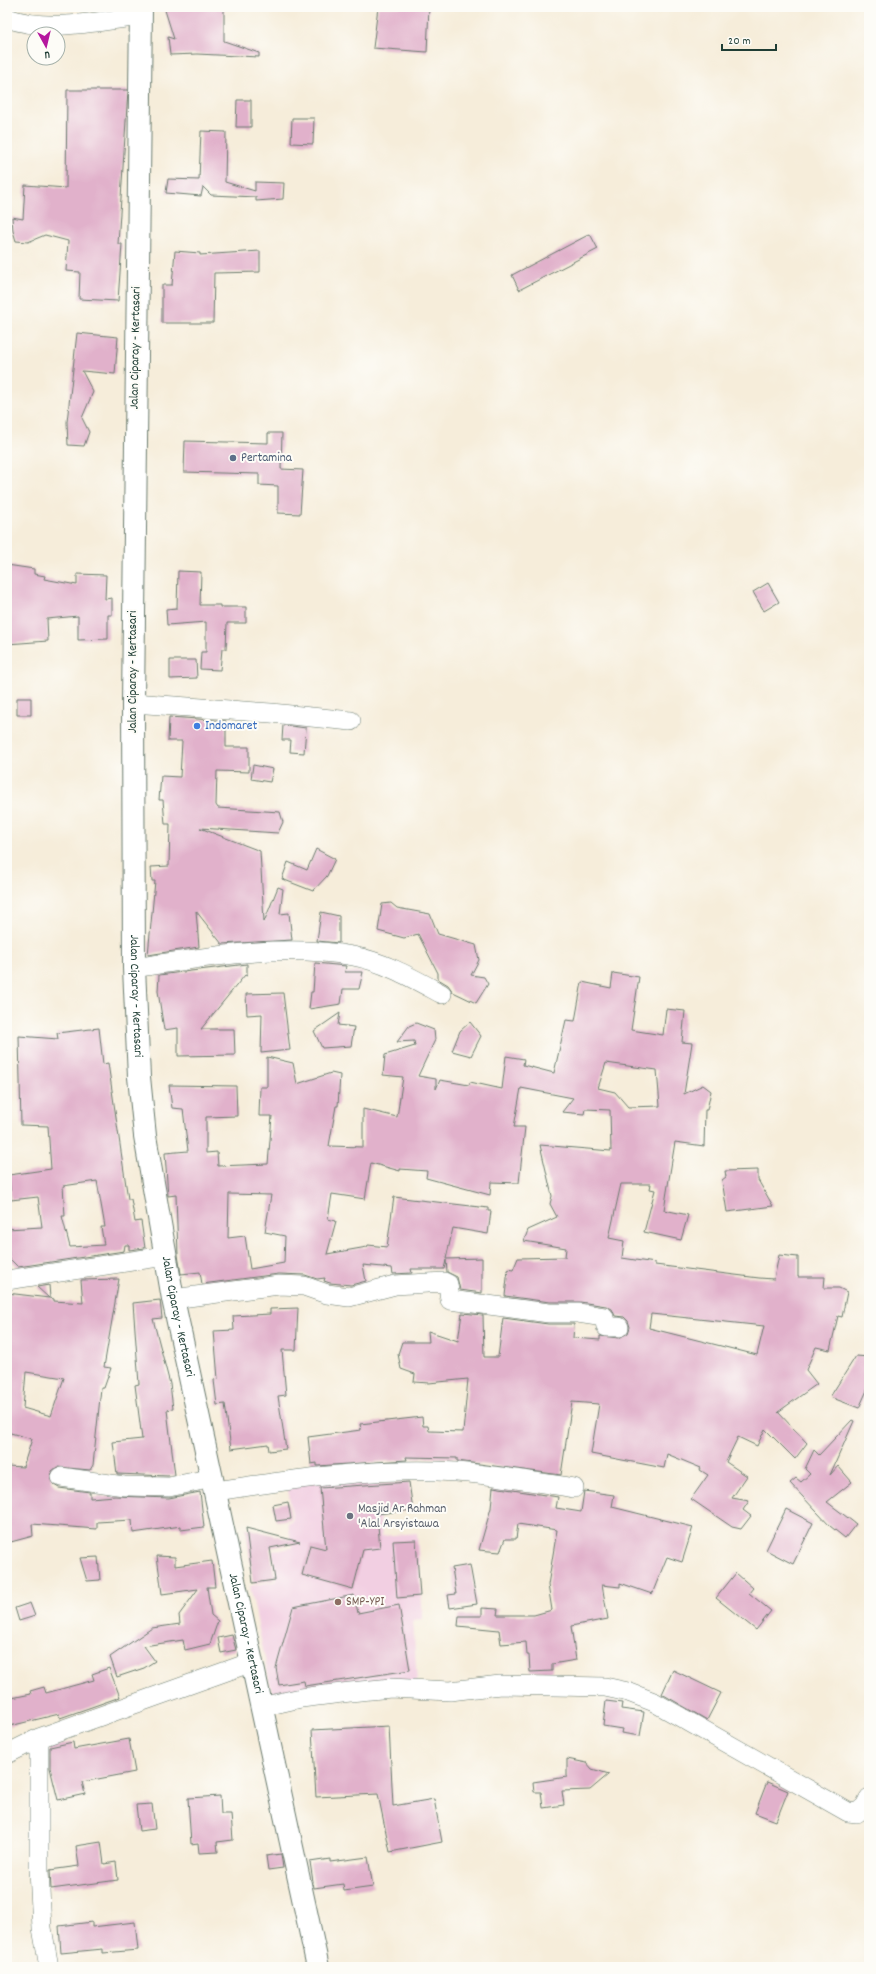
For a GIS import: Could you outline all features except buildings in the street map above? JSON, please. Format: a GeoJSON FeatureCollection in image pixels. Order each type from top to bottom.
{"type":"FeatureCollection","features":[{"type":"Feature","properties":{"kind":"main road","name":"Jalan Ciparay - Kertasari"},"geometry":{"type":"LineString","coordinates":[[141,12],[132,703],[134,968],[139,1077],[145,1136],[173,1299],[215,1484],[261,1707],[318,1967]]}},
{"type":"Feature","properties":{"kind":"street"},"geometry":{"type":"LineString","coordinates":[[7,18],[20,23],[62,25],[141,12]]}},
{"type":"Feature","properties":{"kind":"street"},"geometry":{"type":"LineString","coordinates":[[132,703],[271,713],[351,721]]}},
{"type":"Feature","properties":{"kind":"street"},"geometry":{"type":"LineString","coordinates":[[134,968],[236,952],[295,950],[354,956],[399,971],[442,994]]}},
{"type":"Feature","properties":{"kind":"street"},"geometry":{"type":"LineString","coordinates":[[7,1280],[165,1256]]}},
{"type":"Feature","properties":{"kind":"street"},"geometry":{"type":"LineString","coordinates":[[173,1299],[279,1285],[304,1286],[327,1294],[349,1297],[395,1285],[444,1282],[448,1284],[450,1300],[549,1313],[578,1313],[604,1317],[606,1327],[618,1327]]}},
{"type":"Feature","properties":{"kind":"street"},"geometry":{"type":"LineString","coordinates":[[61,1477],[124,1486],[169,1487],[296,1479],[382,1471],[462,1472],[574,1488]]}},
{"type":"Feature","properties":{"kind":"street"},"geometry":{"type":"LineString","coordinates":[[7,1754],[39,1738],[252,1662]]}},
{"type":"Feature","properties":{"kind":"street"},"geometry":{"type":"LineString","coordinates":[[261,1707],[301,1698],[392,1688],[450,1691],[500,1685],[605,1688],[622,1691],[654,1702],[848,1812],[863,1818],[865,1806],[869,1798]]}},
{"type":"Feature","properties":{"kind":"street"},"geometry":{"type":"LineString","coordinates":[[39,1738],[39,1870],[42,1928],[49,1967]]}},
{"type":"Feature","properties":{"kind":"shaded area","name":"SMP-YPI"},"geometry":{"type":"Polygon","coordinates":[[[375,1476],[382,1536],[417,1533],[423,1619],[413,1620],[417,1683],[273,1698],[250,1586],[277,1581],[272,1551],[292,1548],[288,1522],[293,1521],[287,1484],[375,1476]]]}},
{"type":"Feature","properties":{"kind":"place","name":"Pertamina"},"geometry":{"type":"Point","coordinates":[233,458]}},
{"type":"Feature","properties":{"kind":"place","name":"Indomaret"},"geometry":{"type":"Point","coordinates":[197,726]}},
{"type":"Feature","properties":{"kind":"place","name":"Masjid Ar Rahman 'Alal Arsyistawa"},"geometry":{"type":"Point","coordinates":[350,1516]}},
{"type":"Feature","properties":{"kind":"place","name":"SMP-YPI"},"geometry":{"type":"Point","coordinates":[338,1602]}}]}
